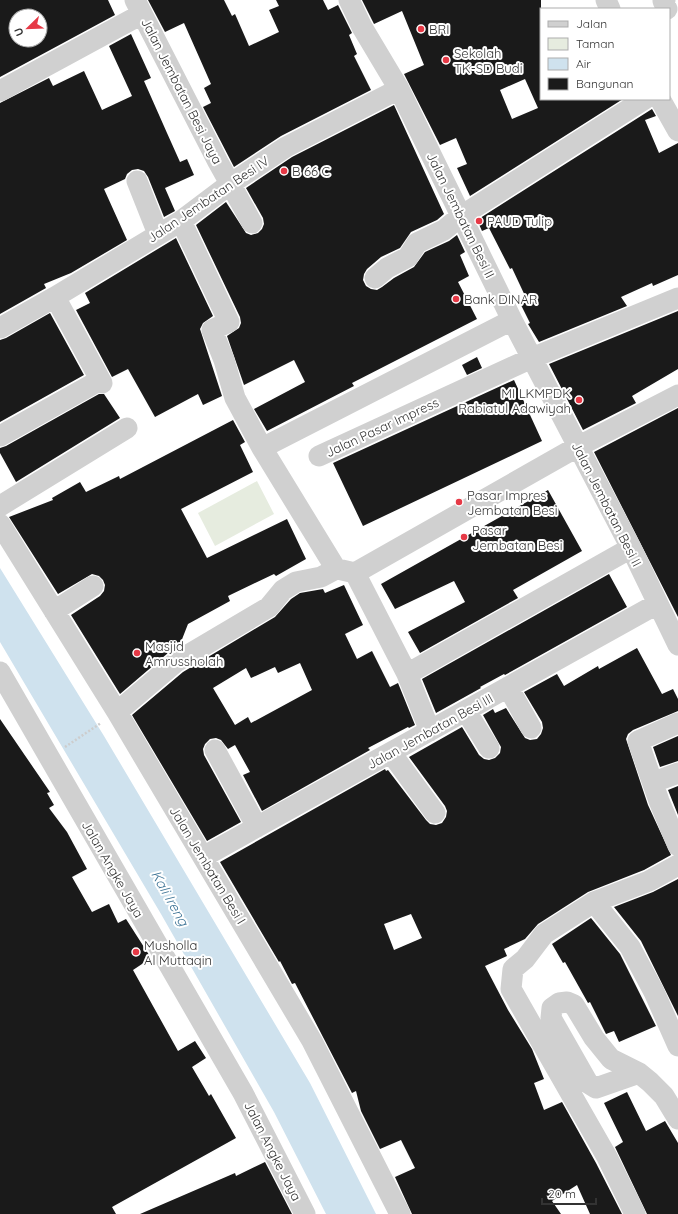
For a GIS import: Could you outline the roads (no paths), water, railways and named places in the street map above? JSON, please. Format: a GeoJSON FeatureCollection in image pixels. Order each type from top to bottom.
{"type":"FeatureCollection","features":[{"type":"Feature","properties":{"kind":"street","name":"Jalan Jembatan Besi II"},"geometry":{"type":"LineString","coordinates":[[349,0],[362,27],[398,89],[512,320],[631,548],[678,645]]}},
{"type":"Feature","properties":{"kind":"street"},"geometry":{"type":"LineString","coordinates":[[665,0],[663,1],[666,8]]}},
{"type":"Feature","properties":{"kind":"street"},"geometry":{"type":"LineString","coordinates":[[0,91],[139,7]]}},
{"type":"Feature","properties":{"kind":"street","name":"Jalan Jembatan Besi Jaya"},"geometry":{"type":"LineString","coordinates":[[139,7],[230,184],[252,223]]}},
{"type":"Feature","properties":{"kind":"street","name":"Jalan Jembatan Besi IV"},"geometry":{"type":"LineString","coordinates":[[0,328],[55,297],[181,221],[230,184],[302,137],[398,89]]}},
{"type":"Feature","properties":{"kind":"street"},"geometry":{"type":"LineString","coordinates":[[375,278],[387,268],[408,257],[417,243],[444,230],[461,216],[643,100]]}},
{"type":"Feature","properties":{"kind":"street"},"geometry":{"type":"LineString","coordinates":[[661,100],[678,131]]}},
{"type":"Feature","properties":{"kind":"street"},"geometry":{"type":"LineString","coordinates":[[138,181],[158,234]]}},
{"type":"Feature","properties":{"kind":"street"},"geometry":{"type":"LineString","coordinates":[[181,221],[229,322],[212,330],[224,360],[235,398],[262,448],[346,571],[407,674],[430,731]]}},
{"type":"Feature","properties":{"kind":"street"},"geometry":{"type":"LineString","coordinates":[[0,436],[98,383],[55,297]]}},
{"type":"Feature","properties":{"kind":"street","name":"Jalan Pasar Impress"},"geometry":{"type":"LineString","coordinates":[[319,456],[532,358],[678,298]]}},
{"type":"Feature","properties":{"kind":"street"},"geometry":{"type":"LineString","coordinates":[[262,448],[512,320]]}},
{"type":"Feature","properties":{"kind":"street"},"geometry":{"type":"LineString","coordinates":[[112,716],[176,662],[269,607],[283,590],[296,582],[346,571],[577,447],[678,395]]}},
{"type":"Feature","properties":{"kind":"street"},"geometry":{"type":"LineString","coordinates":[[0,506],[127,428]]}},
{"type":"Feature","properties":{"kind":"street","name":"Jalan Jembatan Besi I"},"geometry":{"type":"LineString","coordinates":[[0,524],[54,611],[112,716],[203,857],[312,1041],[400,1214]]}},
{"type":"Feature","properties":{"kind":"street"},"geometry":{"type":"LineString","coordinates":[[407,674],[631,548]]}},
{"type":"Feature","properties":{"kind":"street"},"geometry":{"type":"LineString","coordinates":[[54,611],[93,586]]}},
{"type":"Feature","properties":{"kind":"street","name":"Jalan Jembatan Besi III"},"geometry":{"type":"LineString","coordinates":[[203,857],[657,604]]}},
{"type":"Feature","properties":{"kind":"street","name":"Jalan Angke Jaya"},"geometry":{"type":"LineString","coordinates":[[1,676],[243,1093],[306,1214]]}},
{"type":"Feature","properties":{"kind":"street"},"geometry":{"type":"LineString","coordinates":[[508,687],[531,728]]}},
{"type":"Feature","properties":{"kind":"street"},"geometry":{"type":"LineString","coordinates":[[466,711],[489,748]]}},
{"type":"Feature","properties":{"kind":"street"},"geometry":{"type":"LineString","coordinates":[[678,723],[638,742],[678,846]]}},
{"type":"Feature","properties":{"kind":"street"},"geometry":{"type":"LineString","coordinates":[[215,750],[257,827]]}},
{"type":"Feature","properties":{"kind":"street"},"geometry":{"type":"LineString","coordinates":[[391,753],[435,813]]}},
{"type":"Feature","properties":{"kind":"street"},"geometry":{"type":"LineString","coordinates":[[654,782],[678,773]]}},
{"type":"Feature","properties":{"kind":"street"},"geometry":{"type":"LineString","coordinates":[[635,1214],[607,1157],[511,989],[513,969],[525,959],[544,934],[594,902],[649,881],[678,865]]}},
{"type":"Feature","properties":{"kind":"street"},"geometry":{"type":"LineString","coordinates":[[594,902],[630,947],[654,992],[678,1046]]}},
{"type":"Feature","properties":{"kind":"street"},"geometry":{"type":"LineString","coordinates":[[639,1073],[664,1096],[678,1119]]}},
{"type":"Feature","properties":{"kind":"water","name":"Kali Ireng"},"geometry":{"type":"Polygon","coordinates":[[[0,568],[104,736],[310,1083],[376,1214],[326,1214],[274,1112],[161,914],[0,642],[0,568]]]}},
{"type":"Feature","properties":{"kind":"place","name":"BRI"},"geometry":{"type":"Point","coordinates":[421,29]}},
{"type":"Feature","properties":{"kind":"place","name":"Sekolah TK-SD Budi"},"geometry":{"type":"Point","coordinates":[446,60]}},
{"type":"Feature","properties":{"kind":"place","name":"B 66 C"},"geometry":{"type":"Point","coordinates":[284,171]}},
{"type":"Feature","properties":{"kind":"place","name":"PAUD Tulip"},"geometry":{"type":"Point","coordinates":[479,221]}},
{"type":"Feature","properties":{"kind":"place","name":"Bank DINAR"},"geometry":{"type":"Point","coordinates":[456,299]}},
{"type":"Feature","properties":{"kind":"place","name":"MI LKMPDK Rabiatul Adawiyah"},"geometry":{"type":"Point","coordinates":[579,400]}},
{"type":"Feature","properties":{"kind":"place","name":"Pasar Impres Jembatan Besi"},"geometry":{"type":"Point","coordinates":[459,502]}},
{"type":"Feature","properties":{"kind":"place","name":"Pasar Jembatan Besi"},"geometry":{"type":"Point","coordinates":[464,537]}},
{"type":"Feature","properties":{"kind":"place","name":"Masjid Amrussholah"},"geometry":{"type":"Point","coordinates":[137,653]}},
{"type":"Feature","properties":{"kind":"place","name":"Musholla Al Muttaqin"},"geometry":{"type":"Point","coordinates":[136,952]}}]}
